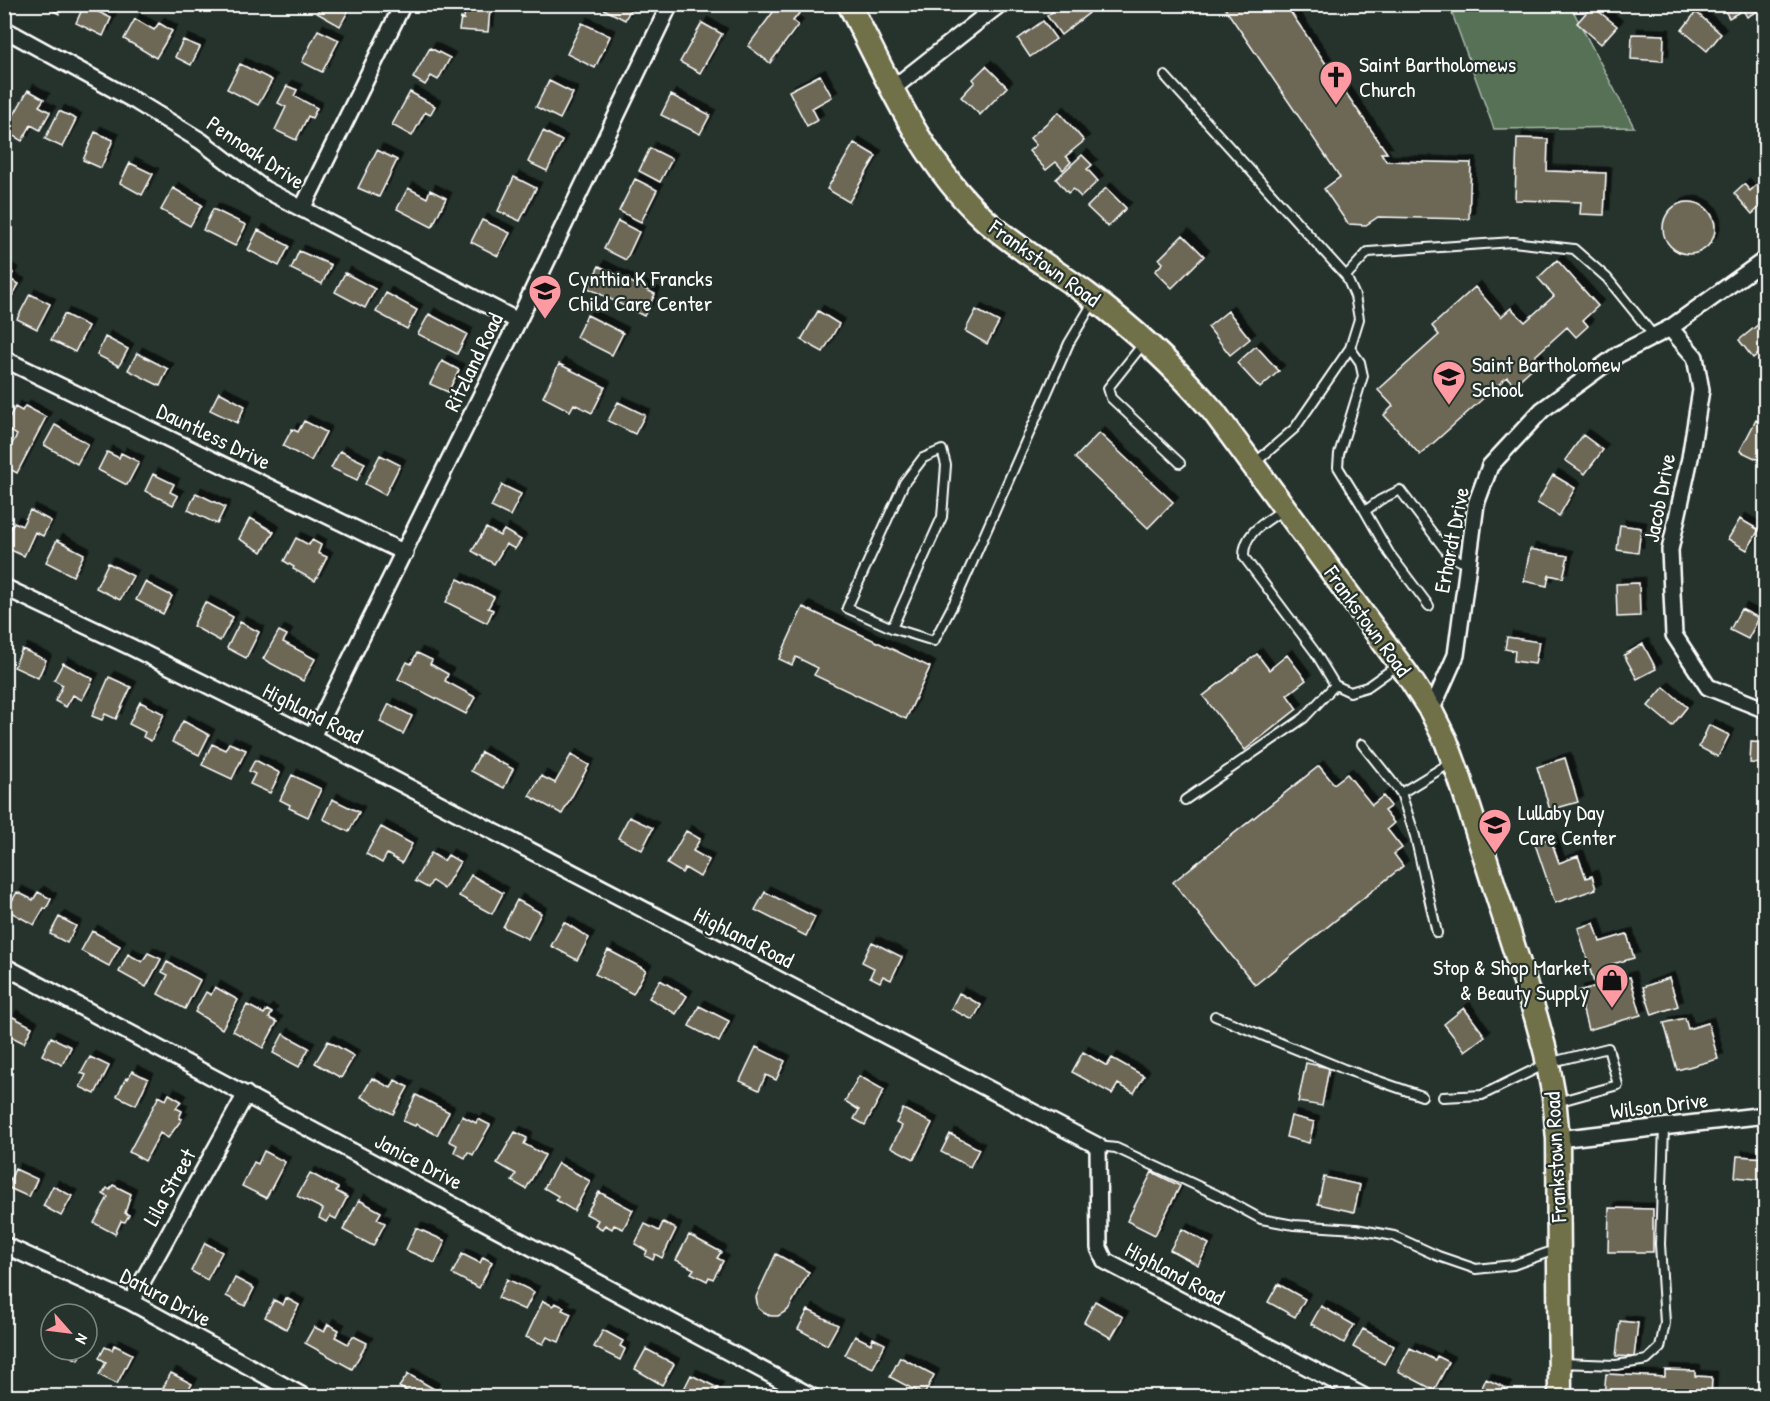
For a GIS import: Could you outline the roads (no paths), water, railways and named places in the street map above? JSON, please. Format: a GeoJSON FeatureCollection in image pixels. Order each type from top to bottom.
{"type":"FeatureCollection","features":[{"type":"Feature","properties":{"kind":"main road","name":"Frankstown Road"},"geometry":{"type":"LineString","coordinates":[[849,4],[892,89],[937,165],[983,218],[1146,340],[1191,386],[1214,412],[1285,508],[1400,664],[1431,711],[1454,761],[1536,1017],[1548,1063],[1558,1139],[1560,1396]]}},
{"type":"Feature","properties":{"kind":"street","name":"Ritzland Road"},"geometry":{"type":"LineString","coordinates":[[312,737],[405,553],[670,4]]}},
{"type":"Feature","properties":{"kind":"street"},"geometry":{"type":"LineString","coordinates":[[892,89],[1000,4]]}},
{"type":"Feature","properties":{"kind":"street"},"geometry":{"type":"LineString","coordinates":[[302,210],[400,10]]}},
{"type":"Feature","properties":{"kind":"street","name":"Pennoak Drive"},"geometry":{"type":"LineString","coordinates":[[4,29],[137,102],[201,141],[264,189],[518,321]]}},
{"type":"Feature","properties":{"kind":"street","name":"Erhardt Drive"},"geometry":{"type":"LineString","coordinates":[[1431,711],[1456,655],[1476,504],[1490,466],[1542,410],[1619,354],[1670,327],[1766,259]]}},
{"type":"Feature","properties":{"kind":"street","name":"Jacob Drive"},"geometry":{"type":"LineString","coordinates":[[1670,327],[1695,357],[1701,390],[1690,458],[1670,550],[1674,635],[1708,687],[1766,710]]}},
{"type":"Feature","properties":{"kind":"street","name":"Dauntless Drive"},"geometry":{"type":"LineString","coordinates":[[4,359],[405,553]]}},
{"type":"Feature","properties":{"kind":"street","name":"Highland Road"},"geometry":{"type":"LineString","coordinates":[[4,587],[312,737],[1098,1146],[1099,1248],[1105,1261],[1363,1396]]}},
{"type":"Feature","properties":{"kind":"street","name":"Janice Drive"},"geometry":{"type":"LineString","coordinates":[[4,966],[811,1396]]}},
{"type":"Feature","properties":{"kind":"street","name":"Lila Street"},"geometry":{"type":"LineString","coordinates":[[131,1302],[246,1094]]}},
{"type":"Feature","properties":{"kind":"street","name":"Wilson Drive"},"geometry":{"type":"LineString","coordinates":[[1558,1139],[1766,1115]]}},
{"type":"Feature","properties":{"kind":"street","name":"Datura Drive"},"geometry":{"type":"LineString","coordinates":[[4,1245],[131,1302],[303,1396]]}},
{"type":"Feature","properties":{"kind":"lane"},"geometry":{"type":"LineString","coordinates":[[1165,76],[1346,276],[1355,296],[1359,320],[1350,348],[1295,428],[1253,465]]}},
{"type":"Feature","properties":{"kind":"lane"},"geometry":{"type":"LineString","coordinates":[[1346,276],[1368,252],[1514,242],[1574,249],[1607,278],[1654,336]]}},
{"type":"Feature","properties":{"kind":"lane"},"geometry":{"type":"LineString","coordinates":[[892,628],[942,517],[946,465],[942,450],[923,458],[904,483],[847,608],[892,628],[934,641],[958,595],[1069,343],[1095,300]]}},
{"type":"Feature","properties":{"kind":"lane"},"geometry":{"type":"LineString","coordinates":[[1146,340],[1108,388],[1111,398],[1180,464]]}},
{"type":"Feature","properties":{"kind":"lane"},"geometry":{"type":"LineString","coordinates":[[1350,348],[1360,362],[1363,376],[1339,454],[1338,467],[1389,553],[1429,606]]}},
{"type":"Feature","properties":{"kind":"lane"},"geometry":{"type":"LineString","coordinates":[[1365,512],[1380,500],[1400,490],[1449,555],[1467,565]]}},
{"type":"Feature","properties":{"kind":"lane"},"geometry":{"type":"LineString","coordinates":[[1285,508],[1251,533],[1243,546],[1244,556],[1315,652],[1335,685],[1350,692],[1367,687],[1400,664]]}},
{"type":"Feature","properties":{"kind":"lane"},"geometry":{"type":"LineString","coordinates":[[1185,800],[1304,718],[1335,685]]}},
{"type":"Feature","properties":{"kind":"lane"},"geometry":{"type":"LineString","coordinates":[[1362,744],[1401,793],[1415,836],[1437,933]]}},
{"type":"Feature","properties":{"kind":"lane"},"geometry":{"type":"LineString","coordinates":[[1401,793],[1454,761]]}},
{"type":"Feature","properties":{"kind":"lane"},"geometry":{"type":"LineString","coordinates":[[1215,1016],[1344,1069],[1422,1096]]}},
{"type":"Feature","properties":{"kind":"lane"},"geometry":{"type":"LineString","coordinates":[[1443,1097],[1482,1095],[1548,1063],[1608,1048],[1618,1085],[1554,1102]]}},
{"type":"Feature","properties":{"kind":"lane"},"geometry":{"type":"LineString","coordinates":[[1560,1363],[1616,1365],[1647,1360],[1660,1348],[1665,1323],[1660,1245],[1664,1127]]}},
{"type":"Feature","properties":{"kind":"lane"},"geometry":{"type":"LineString","coordinates":[[1098,1146],[1116,1148],[1217,1195],[1261,1219],[1294,1225],[1356,1229],[1394,1236],[1438,1256],[1476,1269],[1513,1265],[1559,1249]]}},
{"type":"Feature","properties":{"kind":"place","name":"Saint Bartholomews Church"},"geometry":{"type":"Point","coordinates":[1336,106]}},
{"type":"Feature","properties":{"kind":"place","name":"Cynthia K Francks Child Care Center"},"geometry":{"type":"Point","coordinates":[545,320]}},
{"type":"Feature","properties":{"kind":"place","name":"Saint Bartholomew School"},"geometry":{"type":"Point","coordinates":[1449,406]}},
{"type":"Feature","properties":{"kind":"place","name":"Lullaby Day Care Center"},"geometry":{"type":"Point","coordinates":[1495,854]}},
{"type":"Feature","properties":{"kind":"place","name":"Stop & Shop Market & Beauty Supply"},"geometry":{"type":"Point","coordinates":[1612,1009]}}]}
